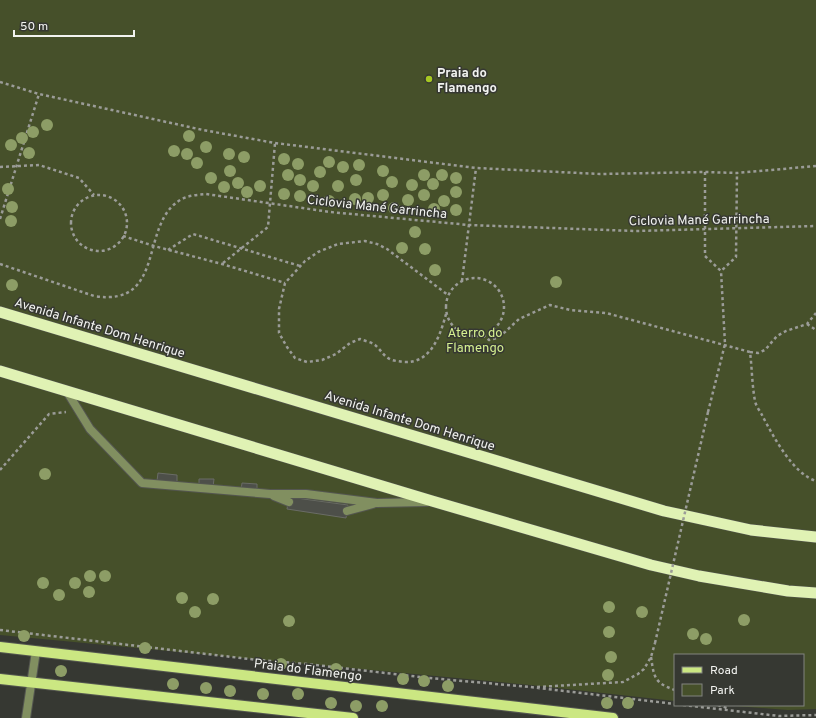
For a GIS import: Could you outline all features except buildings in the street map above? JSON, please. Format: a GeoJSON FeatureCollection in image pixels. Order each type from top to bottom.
{"type":"FeatureCollection","features":[{"type":"Feature","properties":{"kind":"highway","name":"Avenida Infante Dom Henrique"},"geometry":{"type":"LineString","coordinates":[[0,312],[664,511],[751,530],[816,537]]}},
{"type":"Feature","properties":{"kind":"highway"},"geometry":{"type":"LineString","coordinates":[[0,370],[432,501],[651,565],[699,576],[788,591],[816,593]]}},
{"type":"Feature","properties":{"kind":"main road","name":"Praia do Flamengo"},"geometry":{"type":"LineString","coordinates":[[0,647],[614,718]]}},
{"type":"Feature","properties":{"kind":"main road"},"geometry":{"type":"LineString","coordinates":[[0,679],[352,718]]}},
{"type":"Feature","properties":{"kind":"street"},"geometry":{"type":"LineString","coordinates":[[66,390],[90,429],[142,483],[270,494],[306,494],[377,503],[432,501]]}},
{"type":"Feature","properties":{"kind":"street"},"geometry":{"type":"LineString","coordinates":[[270,494],[289,502]]}},
{"type":"Feature","properties":{"kind":"street"},"geometry":{"type":"LineString","coordinates":[[347,511],[377,503]]}},
{"type":"Feature","properties":{"kind":"street"},"geometry":{"type":"LineString","coordinates":[[26,718],[36,651]]}},
{"type":"Feature","properties":{"kind":"path"},"geometry":{"type":"LineString","coordinates":[[0,82],[38,94],[203,130],[275,143],[476,168],[600,174],[705,172],[737,173],[816,166]]}},
{"type":"Feature","properties":{"kind":"path"},"geometry":{"type":"LineString","coordinates":[[0,219],[38,94]]}},
{"type":"Feature","properties":{"kind":"path"},"geometry":{"type":"LineString","coordinates":[[222,264],[268,226],[275,143]]}},
{"type":"Feature","properties":{"kind":"path"},"geometry":{"type":"LineString","coordinates":[[0,167],[39,165],[79,178],[94,195]]}},
{"type":"Feature","properties":{"kind":"path"},"geometry":{"type":"LineString","coordinates":[[462,281],[476,168]]}},
{"type":"Feature","properties":{"kind":"path"},"geometry":{"type":"LineString","coordinates":[[530,687],[624,682],[644,669],[651,656],[725,344],[721,271],[705,256],[705,172]]}},
{"type":"Feature","properties":{"kind":"path"},"geometry":{"type":"LineString","coordinates":[[721,271],[736,257],[737,173]]}},
{"type":"Feature","properties":{"kind":"path","name":"Ciclovia Mané Garrincha"},"geometry":{"type":"LineString","coordinates":[[0,264],[94,296],[108,298],[122,296],[132,291],[140,281],[148,265],[159,230],[168,212],[182,199],[206,194],[330,212],[469,225],[635,231],[816,226]]}},
{"type":"Feature","properties":{"kind":"path"},"geometry":{"type":"LineString","coordinates":[[94,195],[102,195],[111,198],[118,203],[124,210],[126,218],[126,227],[123,236],[118,243],[111,248],[103,250],[86,248],[79,243],[71,228],[73,210],[78,203],[94,195]]}},
{"type":"Feature","properties":{"kind":"path"},"geometry":{"type":"LineString","coordinates":[[168,250],[193,234],[300,266]]}},
{"type":"Feature","properties":{"kind":"path"},"geometry":{"type":"LineString","coordinates":[[123,236],[285,283]]}},
{"type":"Feature","properties":{"kind":"path"},"geometry":{"type":"LineString","coordinates":[[446,314],[450,323],[456,330],[464,335],[474,337],[483,335],[491,331],[500,320],[504,307],[502,297],[490,282],[471,278],[462,281],[454,287],[448,295],[446,314],[440,336],[430,351],[421,360],[409,362],[397,361],[388,358],[374,344],[360,339],[350,343],[336,354],[322,360],[307,362],[295,358],[279,333],[279,309],[285,283],[305,261],[318,252],[338,244],[365,242],[377,244],[387,249],[448,295]]}},
{"type":"Feature","properties":{"kind":"path"},"geometry":{"type":"LineString","coordinates":[[483,335],[489,340],[497,338],[506,332],[519,319],[550,305],[570,310],[606,312],[750,352],[758,352],[765,350],[777,336],[808,324],[816,313]]}},
{"type":"Feature","properties":{"kind":"path"},"geometry":{"type":"LineString","coordinates":[[808,324],[816,330]]}},
{"type":"Feature","properties":{"kind":"path"},"geometry":{"type":"LineString","coordinates":[[750,352],[755,403],[791,462],[811,480],[816,481]]}},
{"type":"Feature","properties":{"kind":"path"},"geometry":{"type":"LineString","coordinates":[[0,470],[49,414],[79,410]]}},
{"type":"Feature","properties":{"kind":"path"},"geometry":{"type":"LineString","coordinates":[[0,630],[258,660],[530,687],[674,704]]}},
{"type":"Feature","properties":{"kind":"path"},"geometry":{"type":"LineString","coordinates":[[651,656],[654,674],[657,681],[662,685],[674,690]]}},
{"type":"Feature","properties":{"kind":"path"},"geometry":{"type":"LineString","coordinates":[[693,706],[779,716],[816,715]]}},
{"type":"Feature","properties":{"kind":"path"},"geometry":{"type":"LineString","coordinates":[[721,706],[732,710]]}},
{"type":"Feature","properties":{"kind":"green space","name":"Aterro do Flamengo"},"geometry":{"type":"Polygon","coordinates":[[[0,0],[816,0],[816,709],[788,710],[736,706],[804,706],[804,654],[674,654],[674,701],[530,685],[0,635],[0,0]]]}},
{"type":"Feature","properties":{"kind":"place","name":"Praia do Flamengo"},"geometry":{"type":"Point","coordinates":[429,79]}}]}
